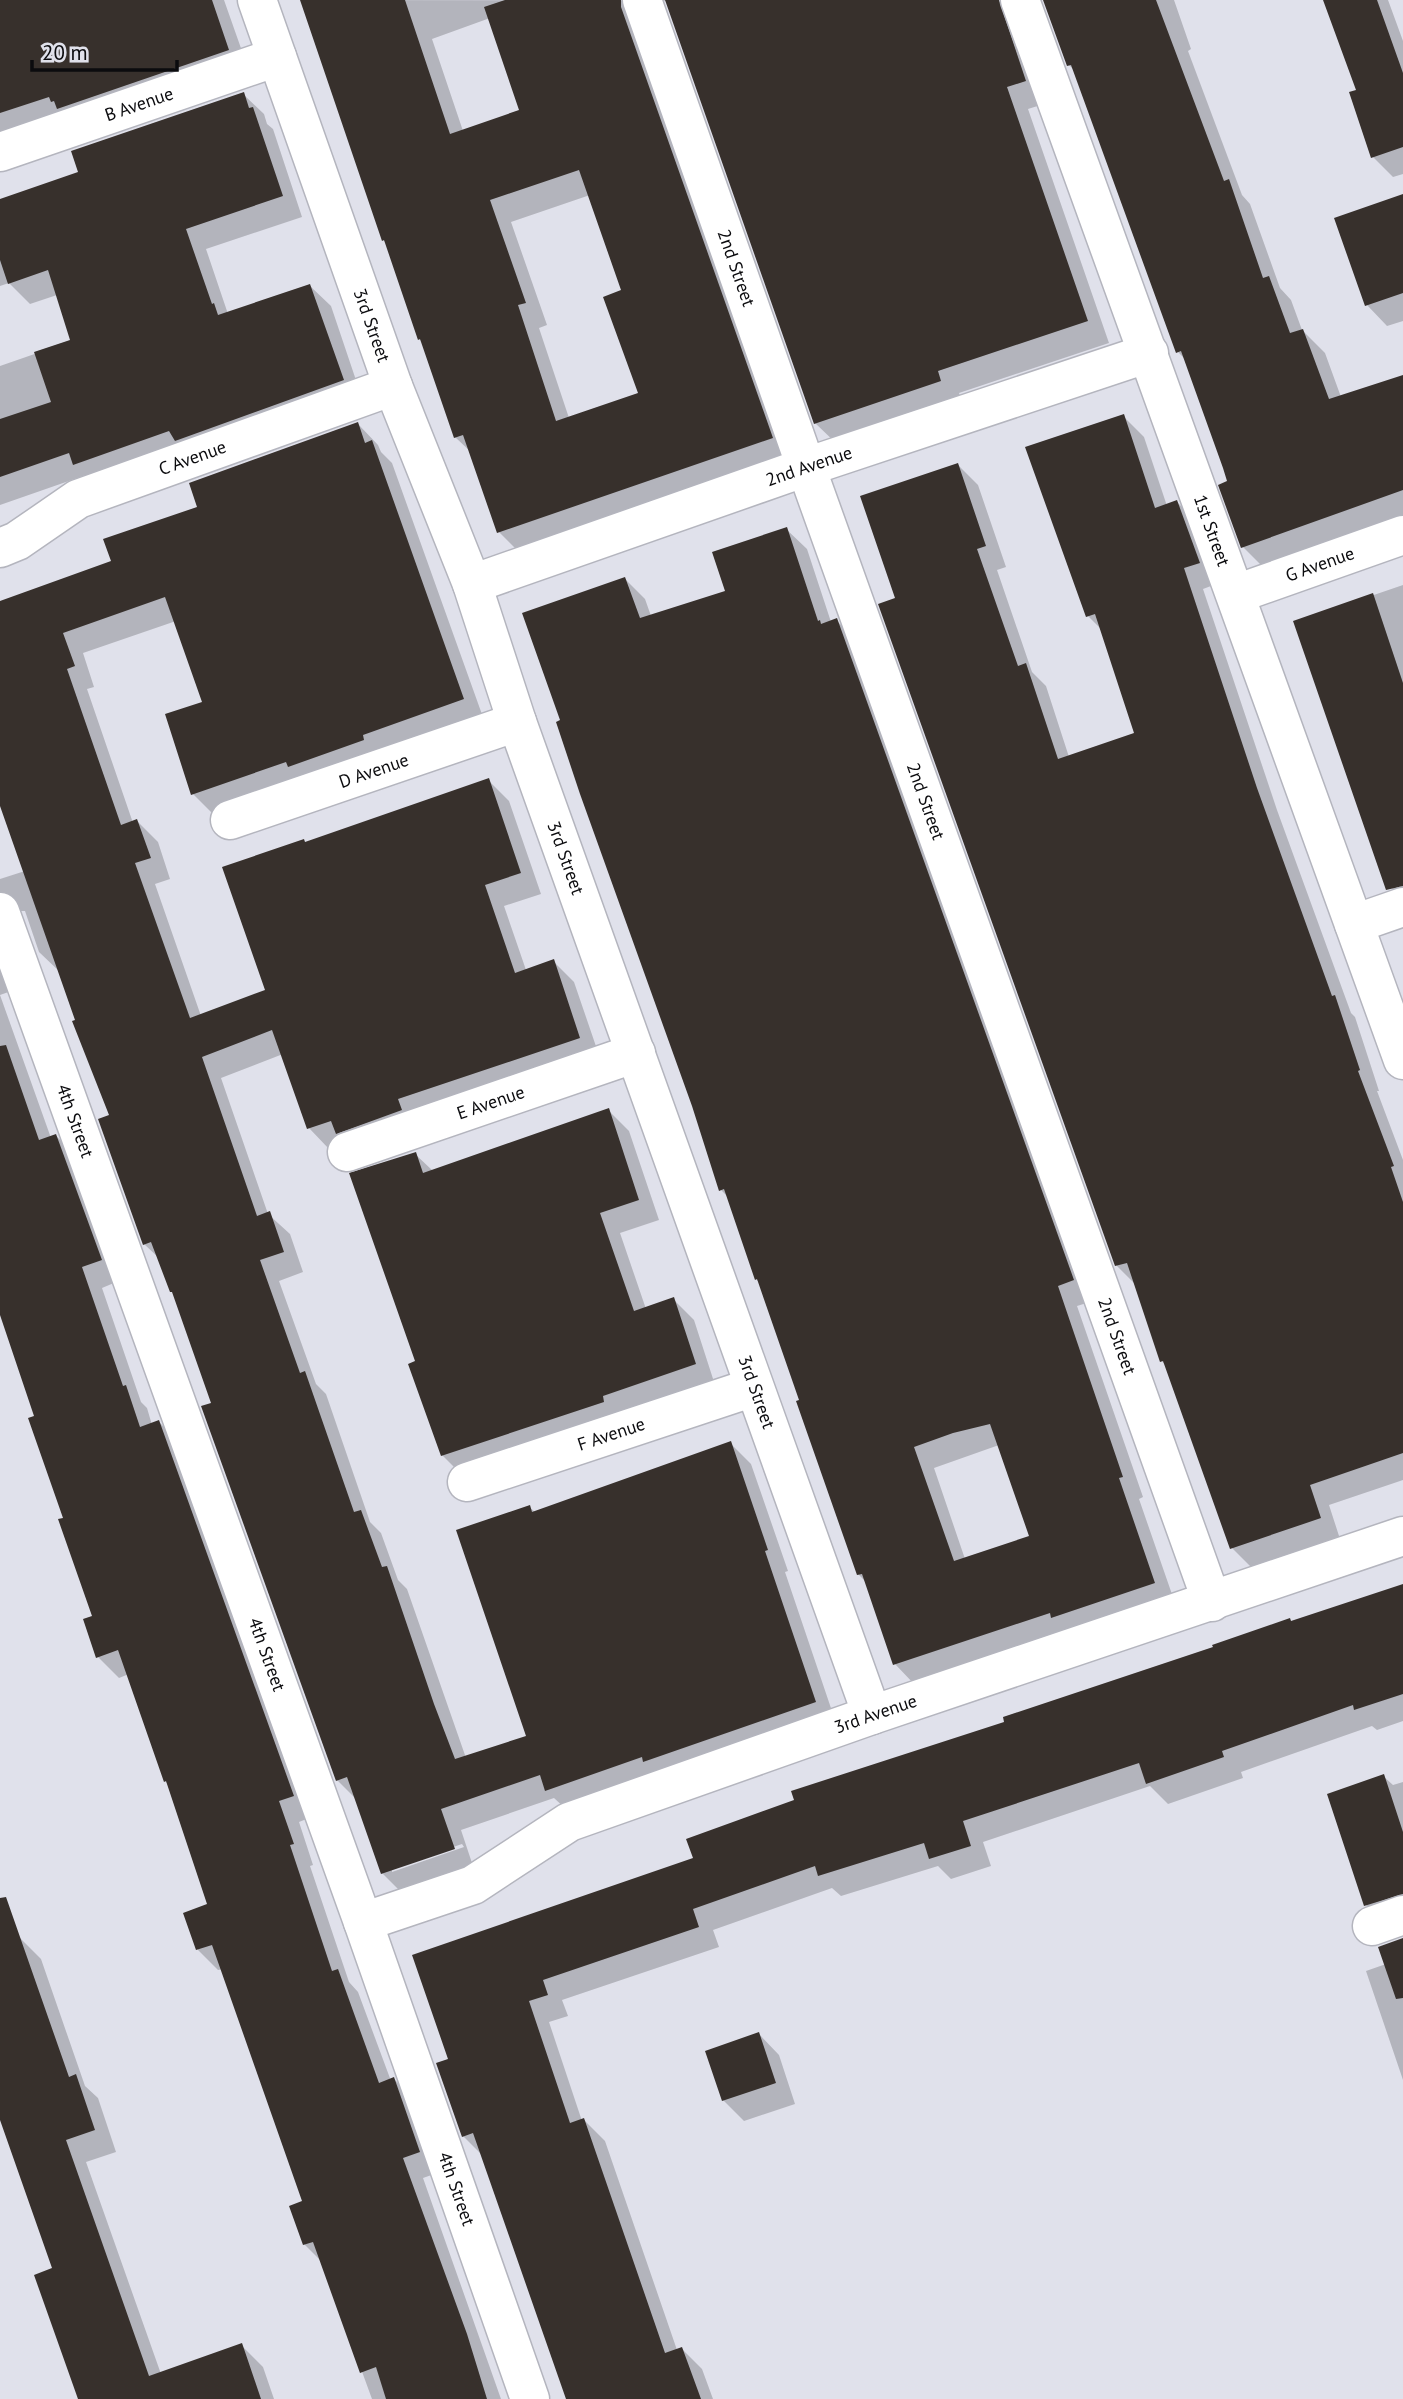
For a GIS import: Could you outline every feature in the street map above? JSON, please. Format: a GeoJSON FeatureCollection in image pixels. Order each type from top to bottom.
{"type":"FeatureCollection","features":[{"type":"Feature","properties":{"kind":"street","name":"3rd Street"},"geometry":{"type":"LineString","coordinates":[[257,0],[393,386],[472,583],[517,722],[872,1715]]}},
{"type":"Feature","properties":{"kind":"street","name":"2nd Street"},"geometry":{"type":"LineString","coordinates":[[642,0],[1212,1602]]}},
{"type":"Feature","properties":{"kind":"street","name":"1st Street"},"geometry":{"type":"LineString","coordinates":[[1020,0],[1403,1060]]}},
{"type":"Feature","properties":{"kind":"street","name":"B Avenue"},"geometry":{"type":"LineString","coordinates":[[0,152],[277,57]]}},
{"type":"Feature","properties":{"kind":"street","name":"2nd Avenue"},"geometry":{"type":"LineString","coordinates":[[472,583],[806,467],[1149,353]]}},
{"type":"Feature","properties":{"kind":"street","name":"C Avenue"},"geometry":{"type":"LineString","coordinates":[[0,548],[18,541],[78,499],[393,386]]}},
{"type":"Feature","properties":{"kind":"street","name":"G Avenue"},"geometry":{"type":"LineString","coordinates":[[1236,594],[1403,535]]}},
{"type":"Feature","properties":{"kind":"street","name":"D Avenue"},"geometry":{"type":"LineString","coordinates":[[230,820],[517,722]]}},
{"type":"Feature","properties":{"kind":"street"},"geometry":{"type":"LineString","coordinates":[[1354,924],[1403,907]]}},
{"type":"Feature","properties":{"kind":"street","name":"4th Street"},"geometry":{"type":"LineString","coordinates":[[0,912],[363,1922],[530,2399]]}},
{"type":"Feature","properties":{"kind":"street","name":"E Avenue"},"geometry":{"type":"LineString","coordinates":[[347,1152],[636,1053]]}},
{"type":"Feature","properties":{"kind":"street","name":"F Avenue"},"geometry":{"type":"LineString","coordinates":[[467,1482],[754,1387]]}},
{"type":"Feature","properties":{"kind":"street","name":"3rd Avenue"},"geometry":{"type":"LineString","coordinates":[[363,1922],[474,1885],[569,1822],[872,1715],[1403,1536]]}},
{"type":"Feature","properties":{"kind":"building"},"geometry":{"type":"Polygon","coordinates":[[[0,0],[212,0],[229,50],[57,109],[49,97],[0,113],[0,0]]]}},
{"type":"Feature","properties":{"kind":"building"},"geometry":{"type":"Polygon","coordinates":[[[300,0],[405,0],[450,134],[519,110],[484,7],[505,0],[621,0],[621,7],[773,438],[497,533],[463,435],[454,438],[384,240],[382,241],[300,0]],[[579,170],[490,200],[526,303],[518,305],[556,421],[638,393],[603,297],[621,290],[579,170]]]}},
{"type":"Feature","properties":{"kind":"building"},"geometry":{"type":"Polygon","coordinates":[[[665,0],[999,0],[1026,81],[1007,87],[1088,321],[938,371],[941,381],[814,424],[665,0]]]}},
{"type":"Feature","properties":{"kind":"building"},"geometry":{"type":"Polygon","coordinates":[[[1043,0],[1156,0],[1224,181],[1229,179],[1263,278],[1269,276],[1290,333],[1303,329],[1329,399],[1403,375],[1403,490],[1241,548],[1218,485],[1227,481],[1181,351],[1176,353],[1071,65],[1067,66],[1043,0]]]}},
{"type":"Feature","properties":{"kind":"building"},"geometry":{"type":"Polygon","coordinates":[[[1323,0],[1377,0],[1403,73],[1403,147],[1371,158],[1349,92],[1356,90],[1323,0]]]}},
{"type":"Feature","properties":{"kind":"building"},"geometry":{"type":"Polygon","coordinates":[[[244,92],[249,108],[253,107],[283,196],[186,229],[212,304],[214,303],[218,315],[310,284],[344,380],[175,441],[169,431],[73,465],[69,453],[0,477],[0,419],[51,402],[34,352],[70,340],[48,270],[8,284],[0,260],[0,199],[78,172],[71,151],[244,92]]]}},
{"type":"Feature","properties":{"kind":"building"},"geometry":{"type":"Polygon","coordinates":[[[1403,194],[1403,293],[1365,306],[1334,218],[1403,194]]]}},
{"type":"Feature","properties":{"kind":"building"},"geometry":{"type":"Polygon","coordinates":[[[1124,414],[1155,508],[1177,500],[1200,563],[1184,568],[1257,788],[1332,996],[1335,995],[1360,1070],[1358,1071],[1394,1166],[1391,1167],[1403,1202],[1403,1453],[1310,1485],[1321,1518],[1230,1549],[1163,1361],[1160,1362],[1127,1263],[1115,1266],[878,604],[895,598],[860,496],[958,463],[986,546],[977,549],[1018,666],[1026,663],[1058,759],[1134,733],[1095,614],[1086,617],[1025,447],[1124,414]]]}},
{"type":"Feature","properties":{"kind":"building"},"geometry":{"type":"Polygon","coordinates":[[[358,422],[365,443],[372,440],[464,699],[363,735],[364,740],[288,767],[286,762],[191,795],[165,714],[202,702],[165,597],[63,633],[75,666],[67,669],[121,825],[137,819],[151,858],[135,863],[190,1018],[265,990],[222,867],[304,839],[305,842],[489,778],[521,873],[485,885],[515,973],[554,959],[580,1038],[398,1099],[402,1110],[336,1134],[331,1121],[307,1129],[272,1030],[202,1057],[257,1216],[270,1211],[284,1252],[260,1260],[300,1373],[305,1371],[354,1512],[361,1510],[382,1567],[387,1566],[455,1759],[526,1736],[456,1530],[530,1505],[532,1512],[731,1441],[816,1702],[643,1762],[642,1757],[545,1791],[540,1775],[441,1809],[455,1849],[381,1874],[347,1777],[336,1781],[201,1406],[211,1403],[172,1292],[151,1242],[143,1245],[98,1119],[109,1115],[72,1021],[75,1020],[0,806],[0,601],[111,561],[103,539],[197,507],[189,483],[358,422]]]}},
{"type":"Feature","properties":{"kind":"building"},"geometry":{"type":"Polygon","coordinates":[[[787,527],[818,621],[820,620],[821,624],[837,618],[1074,1280],[1058,1286],[1123,1477],[1119,1478],[1155,1583],[1051,1618],[1050,1613],[893,1665],[862,1574],[857,1575],[796,1401],[799,1400],[724,1189],[719,1191],[692,1106],[580,794],[556,722],[560,720],[522,613],[625,577],[640,618],[725,591],[712,552],[787,527]],[[990,1424],[953,1433],[914,1447],[954,1561],[1029,1536],[990,1424]]]}},
{"type":"Feature","properties":{"kind":"building"},"geometry":{"type":"Polygon","coordinates":[[[1373,593],[1403,683],[1403,886],[1386,890],[1293,621],[1373,593]]]}},
{"type":"Feature","properties":{"kind":"building"},"geometry":{"type":"Polygon","coordinates":[[[6,1045],[39,1140],[56,1134],[102,1260],[82,1267],[123,1386],[126,1385],[140,1427],[159,1420],[294,1796],[279,1801],[294,1844],[290,1845],[332,1971],[338,1969],[379,2083],[394,2077],[420,2152],[403,2158],[467,2334],[487,2399],[386,2399],[376,2367],[360,2373],[313,2242],[303,2245],[289,2206],[302,2201],[212,1945],[196,1950],[183,1913],[207,1904],[118,1650],[96,1658],[83,1619],[92,1616],[58,1519],[63,1518],[28,1418],[34,1416],[0,1315],[0,1046],[6,1045]]]}},
{"type":"Feature","properties":{"kind":"building"},"geometry":{"type":"Polygon","coordinates":[[[609,1108],[639,1200],[600,1213],[634,1311],[674,1297],[696,1364],[603,1396],[604,1402],[441,1456],[408,1364],[415,1361],[349,1173],[416,1152],[423,1173],[609,1108]]]}},
{"type":"Feature","properties":{"kind":"building"},"geometry":{"type":"Polygon","coordinates":[[[1403,1584],[1403,1694],[1354,1710],[1353,1705],[1222,1751],[1224,1757],[1146,1784],[1139,1763],[963,1821],[971,1846],[929,1859],[924,1843],[818,1876],[815,1866],[693,1909],[699,1927],[543,1980],[548,1995],[529,2001],[570,2123],[584,2118],[665,2353],[682,2347],[701,2399],[566,2399],[473,2133],[462,2137],[436,2063],[448,2059],[412,1955],[693,1858],[686,1839],[794,1800],[791,1791],[1004,1722],[1003,1717],[1213,1647],[1212,1645],[1290,1618],[1291,1621],[1403,1584]]]}},
{"type":"Feature","properties":{"kind":"building"},"geometry":{"type":"Polygon","coordinates":[[[1384,1774],[1403,1832],[1403,1894],[1364,1906],[1327,1794],[1384,1774]]]}},
{"type":"Feature","properties":{"kind":"building"},"geometry":{"type":"Polygon","coordinates":[[[6,1897],[69,2077],[76,2074],[95,2130],[66,2140],[149,2376],[242,2343],[261,2399],[78,2399],[34,2275],[52,2268],[0,2120],[0,1898],[6,1897]]]}},
{"type":"Feature","properties":{"kind":"building"},"geometry":{"type":"Polygon","coordinates":[[[1403,1938],[1403,1998],[1396,1999],[1378,1947],[1403,1938]]]}},
{"type":"Feature","properties":{"kind":"building"},"geometry":{"type":"Polygon","coordinates":[[[759,2032],[776,2083],[722,2101],[705,2051],[759,2032]]]}}]}
